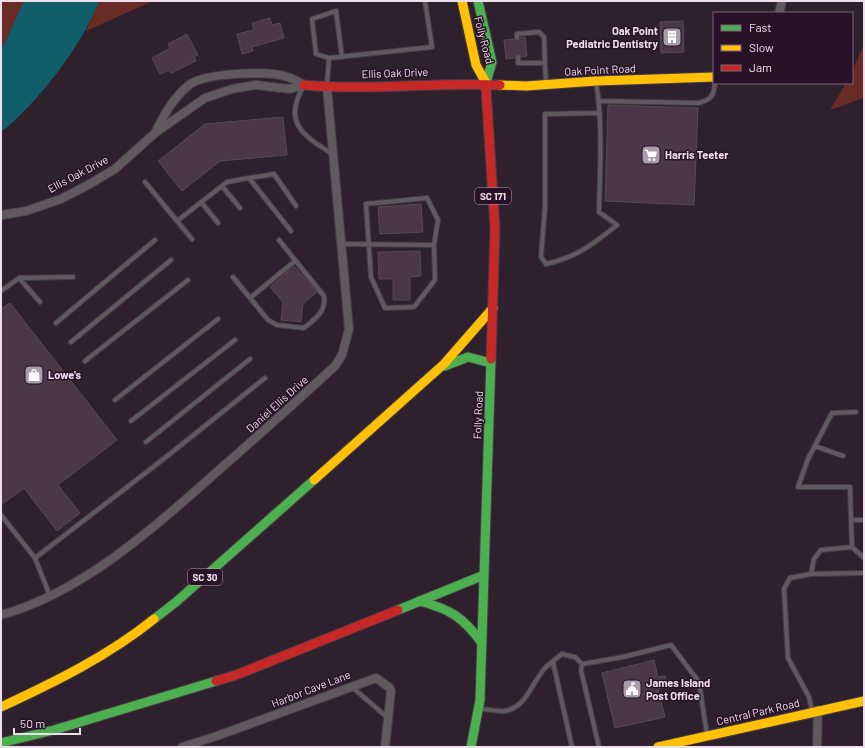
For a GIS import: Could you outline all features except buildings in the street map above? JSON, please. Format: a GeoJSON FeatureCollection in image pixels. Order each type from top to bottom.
{"type":"FeatureCollection","features":[{"type":"Feature","properties":{"kind":"main road","name":"Folly Road"},"geometry":{"type":"LineString","coordinates":[[462,1],[476,65],[486,84]]}},
{"type":"Feature","properties":{"kind":"main road","name":"Folly Road"},"geometry":{"type":"LineString","coordinates":[[471,747],[478,709],[482,643],[495,214],[490,161],[486,84],[492,62],[478,1]]}},
{"type":"Feature","properties":{"kind":"main road","name":"Oak Point Road"},"geometry":{"type":"LineString","coordinates":[[486,84],[526,86],[596,81],[713,77]]}},
{"type":"Feature","properties":{"kind":"main road","name":"Ellis Oak Drive"},"geometry":{"type":"LineString","coordinates":[[304,85],[327,87],[486,84]]}},
{"type":"Feature","properties":{"kind":"main road","name":"SC 30"},"geometry":{"type":"LineString","coordinates":[[1,707],[51,684],[129,639],[225,560],[440,367],[461,346],[493,308]]}},
{"type":"Feature","properties":{"kind":"main road"},"geometry":{"type":"LineString","coordinates":[[440,367],[468,357],[491,363]]}},
{"type":"Feature","properties":{"kind":"main road"},"geometry":{"type":"LineString","coordinates":[[1,743],[54,730],[236,675],[484,574]]}},
{"type":"Feature","properties":{"kind":"main road"},"geometry":{"type":"LineString","coordinates":[[419,601],[437,605],[456,612],[467,623],[482,643]]}},
{"type":"Feature","properties":{"kind":"main road","name":"Central Park Road"},"geometry":{"type":"LineString","coordinates":[[658,747],[864,701]]}},
{"type":"Feature","properties":{"kind":"street"},"geometry":{"type":"LineString","coordinates":[[779,12],[782,1]]}},
{"type":"Feature","properties":{"kind":"street","name":"Ellis Oak Drive"},"geometry":{"type":"LineString","coordinates":[[155,133],[176,98],[190,84],[216,77],[240,73],[287,76],[304,85]]}},
{"type":"Feature","properties":{"kind":"street","name":"Ellis Oak Drive"},"geometry":{"type":"LineString","coordinates":[[1,215],[26,211],[61,199],[115,169],[155,133],[205,98],[232,89],[256,85],[290,89],[304,85]]}},
{"type":"Feature","properties":{"kind":"street","name":"Daniel Ellis Drive"},"geometry":{"type":"LineString","coordinates":[[1,615],[20,610],[50,596],[92,572],[130,545],[189,497],[335,366],[342,355],[349,329],[327,87]]}},
{"type":"Feature","properties":{"kind":"street","name":"Harbor Cave Lane"},"geometry":{"type":"LineString","coordinates":[[182,747],[217,736],[350,686],[376,678],[390,688],[391,691],[385,747]]}},
{"type":"Feature","properties":{"kind":"street"},"geometry":{"type":"LineString","coordinates":[[815,711],[817,747]]}},
{"type":"Feature","properties":{"kind":"lane"},"geometry":{"type":"LineString","coordinates":[[342,57],[336,10],[312,20],[316,54],[329,58],[342,57],[432,47],[424,1]]}},
{"type":"Feature","properties":{"kind":"lane"},"geometry":{"type":"LineString","coordinates":[[517,38],[516,34],[539,32],[544,38],[546,85]]}},
{"type":"Feature","properties":{"kind":"lane"},"geometry":{"type":"LineString","coordinates":[[518,57],[518,63],[545,63]]}},
{"type":"Feature","properties":{"kind":"lane"},"geometry":{"type":"LineString","coordinates":[[327,87],[329,58]]}},
{"type":"Feature","properties":{"kind":"lane"},"geometry":{"type":"LineString","coordinates":[[596,81],[600,113],[599,212],[617,224],[591,247],[564,260],[546,264],[541,257],[545,207],[546,114],[600,113]]}},
{"type":"Feature","properties":{"kind":"lane"},"geometry":{"type":"LineString","coordinates":[[599,101],[698,103],[709,100],[714,94],[715,84]]}},
{"type":"Feature","properties":{"kind":"lane"},"geometry":{"type":"LineString","coordinates":[[304,85],[297,97],[294,107],[295,119],[302,131],[316,144],[333,154]]}},
{"type":"Feature","properties":{"kind":"lane"},"geometry":{"type":"LineString","coordinates":[[177,221],[227,182],[274,174],[296,206]]}},
{"type":"Feature","properties":{"kind":"lane"},"geometry":{"type":"LineString","coordinates":[[248,178],[291,230]]}},
{"type":"Feature","properties":{"kind":"lane"},"geometry":{"type":"LineString","coordinates":[[145,182],[192,239]]}},
{"type":"Feature","properties":{"kind":"lane"},"geometry":{"type":"LineString","coordinates":[[222,186],[240,208]]}},
{"type":"Feature","properties":{"kind":"lane"},"geometry":{"type":"LineString","coordinates":[[427,198],[438,220],[434,245],[435,280],[414,306],[385,308],[371,277],[370,244],[366,204],[427,198]]}},
{"type":"Feature","properties":{"kind":"lane"},"geometry":{"type":"LineString","coordinates":[[201,202],[218,224]]}},
{"type":"Feature","properties":{"kind":"lane"},"geometry":{"type":"LineString","coordinates":[[56,323],[155,240]]}},
{"type":"Feature","properties":{"kind":"lane"},"geometry":{"type":"LineString","coordinates":[[233,277],[268,320],[277,325],[304,328],[322,312],[325,303],[324,296],[279,240]]}},
{"type":"Feature","properties":{"kind":"lane"},"geometry":{"type":"LineString","coordinates":[[342,244],[434,245]]}},
{"type":"Feature","properties":{"kind":"lane"},"geometry":{"type":"LineString","coordinates":[[71,342],[172,260]]}},
{"type":"Feature","properties":{"kind":"lane"},"geometry":{"type":"LineString","coordinates":[[250,298],[295,261]]}},
{"type":"Feature","properties":{"kind":"lane"},"geometry":{"type":"LineString","coordinates":[[1,291],[18,278],[73,277]]}},
{"type":"Feature","properties":{"kind":"lane"},"geometry":{"type":"LineString","coordinates":[[18,278],[40,302]]}},
{"type":"Feature","properties":{"kind":"lane"},"geometry":{"type":"LineString","coordinates":[[85,361],[188,280]]}},
{"type":"Feature","properties":{"kind":"lane"},"geometry":{"type":"LineString","coordinates":[[115,400],[218,319]]}},
{"type":"Feature","properties":{"kind":"lane"},"geometry":{"type":"LineString","coordinates":[[131,421],[235,340]]}},
{"type":"Feature","properties":{"kind":"lane"},"geometry":{"type":"LineString","coordinates":[[146,442],[250,358]]}},
{"type":"Feature","properties":{"kind":"lane"},"geometry":{"type":"LineString","coordinates":[[35,558],[161,461],[265,378]]}},
{"type":"Feature","properties":{"kind":"lane"},"geometry":{"type":"LineString","coordinates":[[856,412],[832,413],[808,459],[798,487],[850,487],[852,547],[864,558]]}},
{"type":"Feature","properties":{"kind":"lane"},"geometry":{"type":"LineString","coordinates":[[815,446],[843,456]]}},
{"type":"Feature","properties":{"kind":"lane"},"geometry":{"type":"LineString","coordinates":[[1,515],[35,558],[50,596]]}},
{"type":"Feature","properties":{"kind":"lane"},"geometry":{"type":"LineString","coordinates":[[852,520],[864,520]]}},
{"type":"Feature","properties":{"kind":"lane"},"geometry":{"type":"LineString","coordinates":[[811,574],[814,559],[821,550],[852,547]]}},
{"type":"Feature","properties":{"kind":"lane"},"geometry":{"type":"LineString","coordinates":[[815,711],[788,658],[784,589],[790,578],[811,574],[864,573]]}},
{"type":"Feature","properties":{"kind":"lane"},"geometry":{"type":"LineString","coordinates":[[582,664],[623,657],[671,645],[699,682],[707,736]]}},
{"type":"Feature","properties":{"kind":"lane"},"geometry":{"type":"LineString","coordinates":[[478,709],[505,711],[515,708],[528,694],[544,669],[562,654],[575,657],[582,664]]}},
{"type":"Feature","properties":{"kind":"lane"},"geometry":{"type":"LineString","coordinates":[[553,662],[572,747]]}},
{"type":"Feature","properties":{"kind":"lane"},"geometry":{"type":"LineString","coordinates":[[582,664],[581,670],[599,747]]}},
{"type":"Feature","properties":{"kind":"lane"},"geometry":{"type":"LineString","coordinates":[[350,686],[388,718]]}},
{"type":"Feature","properties":{"kind":"shaded area"},"geometry":{"type":"Polygon","coordinates":[[[1,1],[24,1],[1,51],[1,1]]]}},
{"type":"Feature","properties":{"kind":"shaded area"},"geometry":{"type":"Polygon","coordinates":[[[99,1],[153,1],[86,31],[99,1]]]}},
{"type":"Feature","properties":{"kind":"shaded area"},"geometry":{"type":"Polygon","coordinates":[[[864,44],[864,98],[830,110],[845,84],[853,84],[853,70],[864,44]]]}},
{"type":"Feature","properties":{"kind":"water"},"geometry":{"type":"Polygon","coordinates":[[[24,1],[99,1],[82,36],[58,72],[29,106],[1,132],[1,51],[24,1]]]}},
{"type":"Feature","properties":{"kind":"traffic: fast"},"geometry":{"type":"LineString","coordinates":[[478,1],[492,62],[486,83],[486,89]]}},
{"type":"Feature","properties":{"kind":"traffic: fast"},"geometry":{"type":"LineString","coordinates":[[445,366],[468,357],[491,363]]}},
{"type":"Feature","properties":{"kind":"traffic: fast"},"geometry":{"type":"LineString","coordinates":[[471,747],[480,700],[491,359]]}},
{"type":"Feature","properties":{"kind":"traffic: fast"},"geometry":{"type":"LineString","coordinates":[[154,619],[176,602],[314,480]]}},
{"type":"Feature","properties":{"kind":"traffic: fast"},"geometry":{"type":"LineString","coordinates":[[398,610],[484,575]]}},
{"type":"Feature","properties":{"kind":"traffic: fast"},"geometry":{"type":"LineString","coordinates":[[419,601],[439,607],[455,615],[462,620],[482,643]]}},
{"type":"Feature","properties":{"kind":"traffic: fast"},"geometry":{"type":"LineString","coordinates":[[1,743],[54,730],[216,681]]}},
{"type":"Feature","properties":{"kind":"traffic: slow"},"geometry":{"type":"LineString","coordinates":[[462,1],[476,65],[486,83]]}},
{"type":"Feature","properties":{"kind":"traffic: slow"},"geometry":{"type":"LineString","coordinates":[[500,85],[526,86],[596,81],[713,77]]}},
{"type":"Feature","properties":{"kind":"traffic: slow"},"geometry":{"type":"LineString","coordinates":[[314,480],[444,364],[493,308]]}},
{"type":"Feature","properties":{"kind":"traffic: slow"},"geometry":{"type":"LineString","coordinates":[[1,707],[100,657],[154,619]]}},
{"type":"Feature","properties":{"kind":"traffic: slow"},"geometry":{"type":"LineString","coordinates":[[658,747],[864,701]]}},
{"type":"Feature","properties":{"kind":"traffic: jam"},"geometry":{"type":"LineString","coordinates":[[304,85],[328,87],[476,84],[500,85]]}},
{"type":"Feature","properties":{"kind":"traffic: jam"},"geometry":{"type":"LineString","coordinates":[[486,89],[495,228],[491,359]]}},
{"type":"Feature","properties":{"kind":"traffic: jam"},"geometry":{"type":"LineString","coordinates":[[216,681],[236,675],[398,610]]}},
{"type":"Feature","properties":{"kind":"place","name":"Oak Point Pediatric Dentistry"},"geometry":{"type":"Point","coordinates":[672,37]}},
{"type":"Feature","properties":{"kind":"place","name":"Harris Teeter"},"geometry":{"type":"Point","coordinates":[651,155]}},
{"type":"Feature","properties":{"kind":"place","name":"Lowe's"},"geometry":{"type":"Point","coordinates":[34,375]}},
{"type":"Feature","properties":{"kind":"place","name":"James Island Post Office"},"geometry":{"type":"Point","coordinates":[632,689]}}]}
